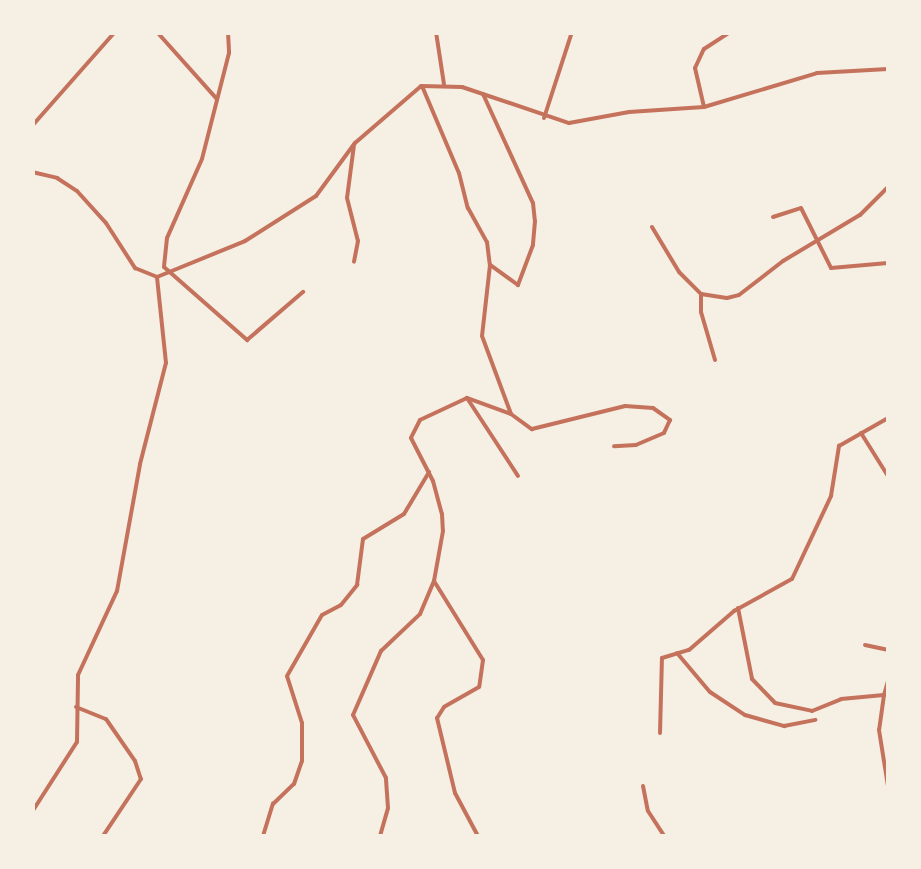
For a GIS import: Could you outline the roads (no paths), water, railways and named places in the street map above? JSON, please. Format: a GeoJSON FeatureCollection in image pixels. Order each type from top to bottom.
{"type":"FeatureCollection","features":[{"type":"Feature","properties":{"kind":"street"},"geometry":{"type":"LineString","coordinates":[[32,126],[116,32]]}},
{"type":"Feature","properties":{"kind":"street"},"geometry":{"type":"LineString","coordinates":[[157,32],[217,98]]}},
{"type":"Feature","properties":{"kind":"street"},"geometry":{"type":"LineString","coordinates":[[228,32],[229,53],[202,159],[167,238],[164,267],[247,340],[303,292]]}},
{"type":"Feature","properties":{"kind":"street"},"geometry":{"type":"LineString","coordinates":[[436,32],[444,84]]}},
{"type":"Feature","properties":{"kind":"street"},"geometry":{"type":"LineString","coordinates":[[544,118],[572,32]]}},
{"type":"Feature","properties":{"kind":"street"},"geometry":{"type":"LineString","coordinates":[[704,107],[695,68],[704,48],[730,32]]}},
{"type":"Feature","properties":{"kind":"street"},"geometry":{"type":"LineString","coordinates":[[32,172],[57,178],[77,191],[106,223],[135,268],[156,277],[246,241],[316,196],[355,143],[422,86],[444,84],[482,92],[544,118],[569,123],[629,112],[704,107],[817,73],[888,69]]}},
{"type":"Feature","properties":{"kind":"street"},"geometry":{"type":"LineString","coordinates":[[422,86],[459,173],[468,208],[487,242],[490,265],[482,336],[511,414]]}},
{"type":"Feature","properties":{"kind":"street"},"geometry":{"type":"LineString","coordinates":[[482,92],[534,203],[535,222],[528,261],[518,284],[490,265]]}},
{"type":"Feature","properties":{"kind":"street"},"geometry":{"type":"LineString","coordinates":[[354,262],[358,241],[347,198],[355,143]]}},
{"type":"Feature","properties":{"kind":"street"},"geometry":{"type":"LineString","coordinates":[[652,228],[679,272],[701,294],[739,294],[783,261],[860,216],[888,186]]}},
{"type":"Feature","properties":{"kind":"street"},"geometry":{"type":"LineString","coordinates":[[773,217],[800,208],[832,268],[888,263]]}},
{"type":"Feature","properties":{"kind":"street"},"geometry":{"type":"LineString","coordinates":[[32,812],[78,742],[78,675],[117,590],[140,464],[166,363],[156,277]]}},
{"type":"Feature","properties":{"kind":"street"},"geometry":{"type":"LineString","coordinates":[[701,294],[701,312],[715,360]]}},
{"type":"Feature","properties":{"kind":"street"},"geometry":{"type":"LineString","coordinates":[[467,398],[518,476]]}},
{"type":"Feature","properties":{"kind":"street"},"geometry":{"type":"LineString","coordinates":[[380,836],[388,808],[386,778],[353,715],[381,651],[420,614],[434,581],[444,531],[429,472],[412,444],[414,427],[467,398],[511,414],[532,430],[625,406],[653,408],[670,420],[664,433],[636,445],[614,446]]}},
{"type":"Feature","properties":{"kind":"street"},"geometry":{"type":"LineString","coordinates":[[660,733],[662,658],[694,647],[738,608],[792,579],[831,496],[837,450],[888,418]]}},
{"type":"Feature","properties":{"kind":"street"},"geometry":{"type":"LineString","coordinates":[[861,433],[888,476]]}},
{"type":"Feature","properties":{"kind":"street"},"geometry":{"type":"LineString","coordinates":[[262,836],[273,804],[294,784],[302,761],[302,723],[287,676],[322,615],[341,606],[357,585],[363,539],[404,514],[429,472]]}},
{"type":"Feature","properties":{"kind":"street"},"geometry":{"type":"LineString","coordinates":[[434,581],[483,660],[478,687],[444,707],[437,718],[455,793],[478,836]]}},
{"type":"Feature","properties":{"kind":"street"},"geometry":{"type":"LineString","coordinates":[[738,608],[752,679],[774,703],[812,711],[841,699],[884,694]]}},
{"type":"Feature","properties":{"kind":"street"},"geometry":{"type":"LineString","coordinates":[[865,645],[888,650]]}},
{"type":"Feature","properties":{"kind":"street"},"geometry":{"type":"LineString","coordinates":[[677,654],[710,692],[745,715],[784,726],[815,720]]}},
{"type":"Feature","properties":{"kind":"street"},"geometry":{"type":"LineString","coordinates":[[888,681],[880,730],[888,786]]}},
{"type":"Feature","properties":{"kind":"street"},"geometry":{"type":"LineString","coordinates":[[76,708],[106,719],[135,761],[140,780],[102,836]]}},
{"type":"Feature","properties":{"kind":"street"},"geometry":{"type":"LineString","coordinates":[[643,786],[648,811],[664,836]]}}]}
